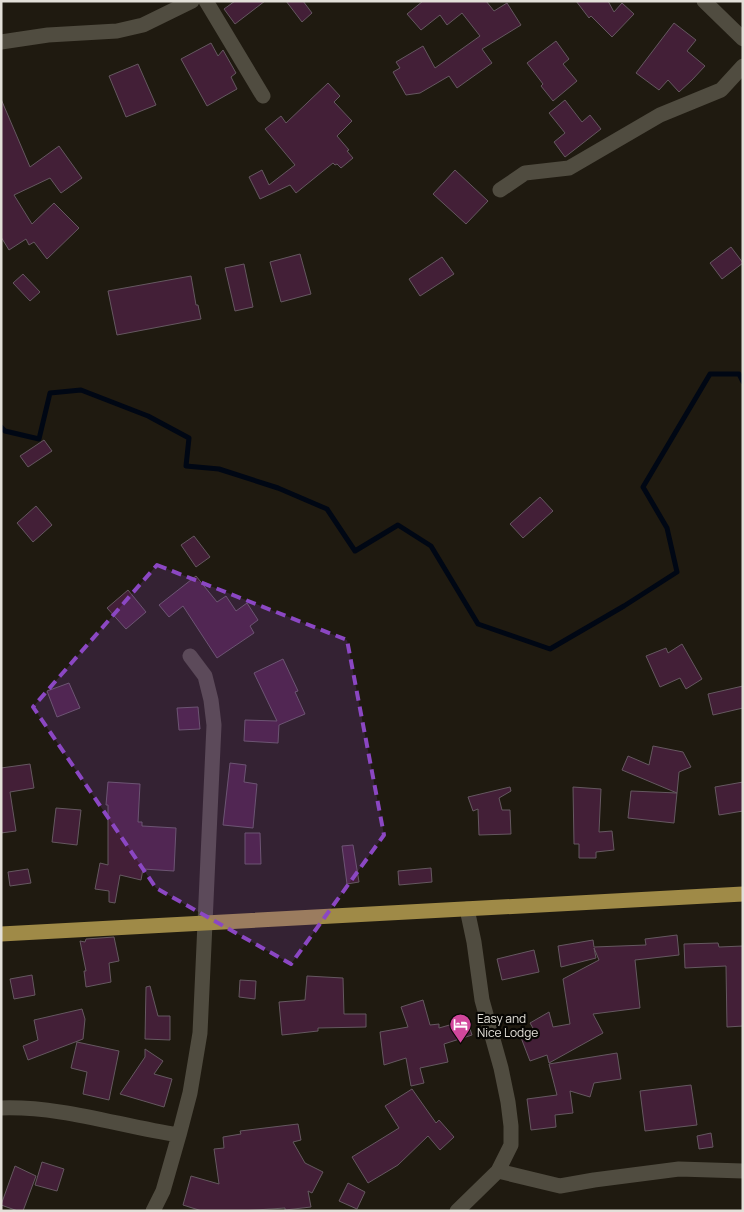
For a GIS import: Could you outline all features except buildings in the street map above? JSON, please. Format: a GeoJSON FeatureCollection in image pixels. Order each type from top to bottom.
{"type":"FeatureCollection","features":[{"type":"Feature","properties":{"kind":"main road"},"geometry":{"type":"LineString","coordinates":[[1,934],[743,894]]}},
{"type":"Feature","properties":{"kind":"street"},"geometry":{"type":"LineString","coordinates":[[1,42],[48,35],[117,31],[143,25],[192,1]]}},
{"type":"Feature","properties":{"kind":"street"},"geometry":{"type":"LineString","coordinates":[[206,1],[263,96]]}},
{"type":"Feature","properties":{"kind":"street"},"geometry":{"type":"LineString","coordinates":[[704,1],[743,39]]}},
{"type":"Feature","properties":{"kind":"street"},"geometry":{"type":"LineString","coordinates":[[500,190],[525,172],[568,168],[660,115],[721,90],[743,66]]}},
{"type":"Feature","properties":{"kind":"street"},"geometry":{"type":"LineString","coordinates":[[153,1211],[163,1191],[180,1135],[190,1093],[200,1033],[214,725],[211,700],[204,676],[190,656]]}},
{"type":"Feature","properties":{"kind":"street"},"geometry":{"type":"LineString","coordinates":[[457,1211],[498,1171],[511,1145],[511,1126],[501,1068],[482,1000],[474,942],[467,909]]}},
{"type":"Feature","properties":{"kind":"street"},"geometry":{"type":"LineString","coordinates":[[1,1108],[53,1110],[180,1135]]}},
{"type":"Feature","properties":{"kind":"street"},"geometry":{"type":"LineString","coordinates":[[498,1171],[560,1186],[678,1169],[743,1171]]}},
{"type":"Feature","properties":{"kind":"highlighted area"},"geometry":{"type":"Polygon","coordinates":[[[157,565],[347,640],[384,835],[291,964],[156,888],[33,707],[157,565]]]}},
{"type":"Feature","properties":{"kind":"waterway"},"geometry":{"type":"LineString","coordinates":[[1,427],[5,431],[39,439],[50,393],[81,390],[148,416],[189,438],[186,466],[219,469],[278,488],[327,509],[355,551],[398,525],[431,546],[478,624],[550,649],[624,606],[677,572],[667,528],[643,487],[710,374],[739,374],[743,382]]}},
{"type":"Feature","properties":{"kind":"place","name":"Easy and Nice Lodge"},"geometry":{"type":"Point","coordinates":[461,1044]}}]}
